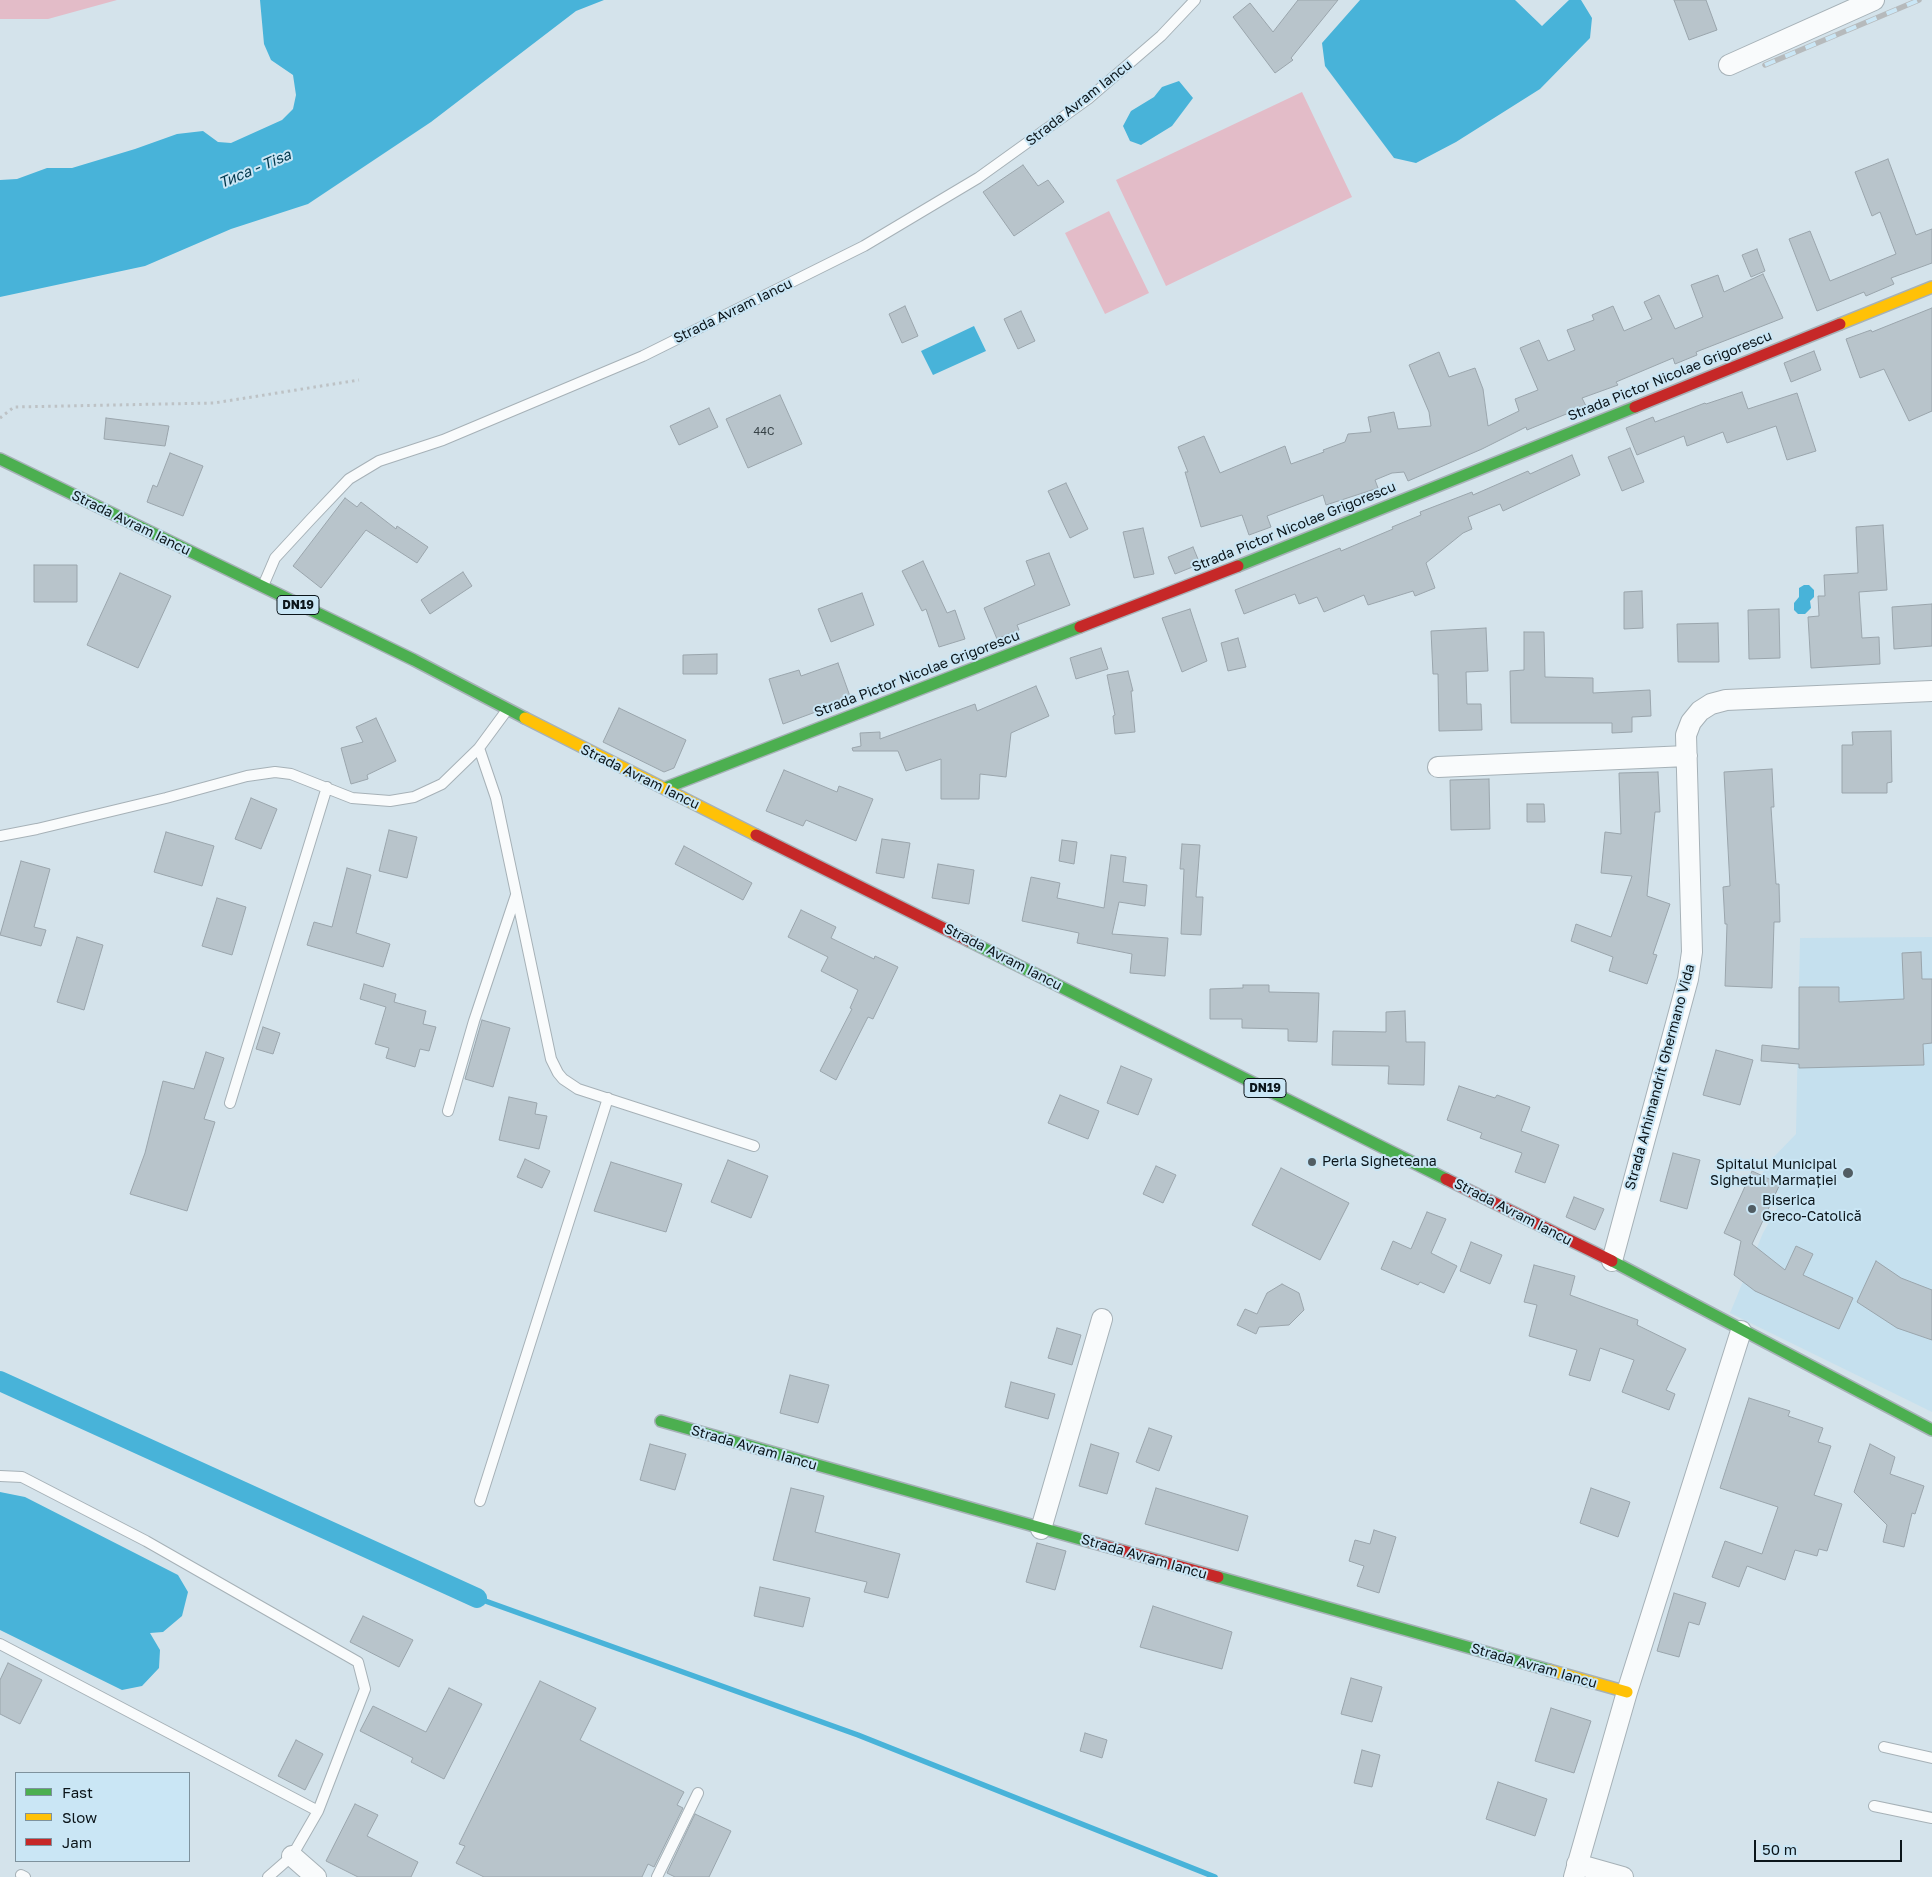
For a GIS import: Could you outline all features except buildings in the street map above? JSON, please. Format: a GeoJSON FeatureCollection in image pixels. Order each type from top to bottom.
{"type":"FeatureCollection","features":[{"type":"Feature","properties":{"kind":"main road","name":"Strada Pictor Nicolae Grigorescu"},"geometry":{"type":"LineString","coordinates":[[665,788],[1256,559],[1932,287]]}},
{"type":"Feature","properties":{"kind":"main road","name":"Strada Avram Iancu"},"geometry":{"type":"LineString","coordinates":[[0,459],[414,660],[507,710],[1612,1261],[1741,1331],[1932,1430]]}},
{"type":"Feature","properties":{"kind":"main road","name":"Strada Avram Iancu"},"geometry":{"type":"LineString","coordinates":[[661,1421],[1628,1692]]}},
{"type":"Feature","properties":{"kind":"street"},"geometry":{"type":"LineString","coordinates":[[1729,65],[1874,0]]}},
{"type":"Feature","properties":{"kind":"street","name":"Strada Arhimandrit Ghermano Vida"},"geometry":{"type":"LineString","coordinates":[[1612,1261],[1688,978],[1692,952],[1686,735],[1691,722],[1700,711],[1711,704],[1726,700],[1932,691]]}},
{"type":"Feature","properties":{"kind":"street"},"geometry":{"type":"LineString","coordinates":[[1438,767],[1687,756]]}},
{"type":"Feature","properties":{"kind":"street"},"geometry":{"type":"LineString","coordinates":[[1041,1529],[1102,1319]]}},
{"type":"Feature","properties":{"kind":"street"},"geometry":{"type":"LineString","coordinates":[[1623,1877],[1576,1870],[1628,1692],[1741,1331]]}},
{"type":"Feature","properties":{"kind":"street"},"geometry":{"type":"LineString","coordinates":[[292,1856],[316,1877]]}},
{"type":"Feature","properties":{"kind":"lane","name":"Strada Avram Iancu"},"geometry":{"type":"LineString","coordinates":[[263,588],[275,558],[317,512],[357,475],[379,461],[443,440],[642,356],[864,246],[978,178],[1088,99],[1161,36],[1195,0]]}},
{"type":"Feature","properties":{"kind":"lane"},"geometry":{"type":"LineString","coordinates":[[0,836],[38,830],[247,776],[283,773],[327,787],[352,798],[390,801],[414,797],[442,784],[480,748],[507,710]]}},
{"type":"Feature","properties":{"kind":"lane"},"geometry":{"type":"LineString","coordinates":[[480,748],[496,798],[551,1059],[562,1079],[578,1089],[754,1146]]}},
{"type":"Feature","properties":{"kind":"lane"},"geometry":{"type":"LineString","coordinates":[[230,1103],[327,787]]}},
{"type":"Feature","properties":{"kind":"lane"},"geometry":{"type":"LineString","coordinates":[[448,1111],[474,1021],[516,893]]}},
{"type":"Feature","properties":{"kind":"lane"},"geometry":{"type":"LineString","coordinates":[[480,1501],[608,1098]]}},
{"type":"Feature","properties":{"kind":"lane"},"geometry":{"type":"LineString","coordinates":[[0,1476],[22,1477],[146,1541],[358,1662],[365,1689],[318,1811],[292,1856],[268,1877]]}},
{"type":"Feature","properties":{"kind":"lane"},"geometry":{"type":"LineString","coordinates":[[0,1644],[318,1811]]}},
{"type":"Feature","properties":{"kind":"lane"},"geometry":{"type":"LineString","coordinates":[[1884,1747],[1932,1758]]}},
{"type":"Feature","properties":{"kind":"lane"},"geometry":{"type":"LineString","coordinates":[[658,1877],[698,1792]]}},
{"type":"Feature","properties":{"kind":"lane"},"geometry":{"type":"LineString","coordinates":[[1874,1806],[1932,1818]]}},
{"type":"Feature","properties":{"kind":"path"},"geometry":{"type":"LineString","coordinates":[[0,418],[14,407],[214,404],[359,380]]}},
{"type":"Feature","properties":{"kind":"shaded area"},"geometry":{"type":"Polygon","coordinates":[[[0,0],[117,0],[48,19],[0,19],[0,0]]]}},
{"type":"Feature","properties":{"kind":"shaded area"},"geometry":{"type":"Polygon","coordinates":[[[1302,92],[1352,197],[1166,286],[1116,180],[1302,92]]]}},
{"type":"Feature","properties":{"kind":"shaded area"},"geometry":{"type":"Polygon","coordinates":[[[1109,211],[1149,293],[1105,314],[1065,233],[1109,211]]]}},
{"type":"Feature","properties":{"kind":"shaded area","name":"Spitalul Municipal Sighetul Marmației"},"geometry":{"type":"Polygon","coordinates":[[[1932,937],[1932,1412],[1730,1313],[1763,1233],[1784,1196],[1757,1183],[1769,1162],[1796,1134],[1800,938],[1932,937]]]}},
{"type":"Feature","properties":{"kind":"water","name":"Тиса - Tisa"},"geometry":{"type":"Polygon","coordinates":[[[260,0],[604,0],[576,11],[431,122],[308,204],[231,229],[145,266],[0,297],[0,180],[17,179],[47,168],[72,168],[177,134],[203,131],[218,142],[231,143],[282,120],[293,109],[296,95],[293,75],[271,60],[264,44],[260,0]]]}},
{"type":"Feature","properties":{"kind":"water"},"geometry":{"type":"Polygon","coordinates":[[[1360,0],[1515,0],[1542,26],[1569,0],[1581,0],[1592,18],[1590,38],[1540,89],[1456,142],[1416,163],[1394,158],[1325,66],[1322,43],[1360,0]]]}},
{"type":"Feature","properties":{"kind":"water"},"geometry":{"type":"Polygon","coordinates":[[[1179,81],[1193,98],[1172,126],[1141,145],[1130,141],[1123,126],[1131,111],[1154,97],[1162,87],[1179,81]]]}},
{"type":"Feature","properties":{"kind":"water"},"geometry":{"type":"Polygon","coordinates":[[[974,326],[986,351],[933,375],[921,351],[974,326]]]}},
{"type":"Feature","properties":{"kind":"water"},"geometry":{"type":"Polygon","coordinates":[[[1809,585],[1814,590],[1814,597],[1810,601],[1811,608],[1805,614],[1798,614],[1794,610],[1794,603],[1799,597],[1799,588],[1809,585]]]}},
{"type":"Feature","properties":{"kind":"water"},"geometry":{"type":"Polygon","coordinates":[[[0,1492],[25,1497],[178,1575],[188,1592],[182,1616],[163,1632],[150,1633],[160,1650],[159,1668],[142,1686],[122,1690],[0,1630],[0,1492]]]}},
{"type":"Feature","properties":{"kind":"waterway"},"geometry":{"type":"LineString","coordinates":[[0,1381],[477,1598]]}},
{"type":"Feature","properties":{"kind":"waterway"},"geometry":{"type":"LineString","coordinates":[[477,1598],[858,1735],[1215,1877]]}},
{"type":"Feature","properties":{"kind":"railway"},"geometry":{"type":"LineString","coordinates":[[1765,65],[1919,0]]}},
{"type":"Feature","properties":{"kind":"traffic: fast"},"geometry":{"type":"LineString","coordinates":[[1238,566],[1635,407]]}},
{"type":"Feature","properties":{"kind":"traffic: fast"},"geometry":{"type":"LineString","coordinates":[[0,459],[414,660],[525,718]]}},
{"type":"Feature","properties":{"kind":"traffic: fast"},"geometry":{"type":"LineString","coordinates":[[665,788],[1080,627]]}},
{"type":"Feature","properties":{"kind":"traffic: fast"},"geometry":{"type":"LineString","coordinates":[[969,941],[1446,1179]]}},
{"type":"Feature","properties":{"kind":"traffic: fast"},"geometry":{"type":"LineString","coordinates":[[1612,1261],[1932,1430]]}},
{"type":"Feature","properties":{"kind":"traffic: fast"},"geometry":{"type":"LineString","coordinates":[[661,1421],[1091,1542]]}},
{"type":"Feature","properties":{"kind":"traffic: fast"},"geometry":{"type":"LineString","coordinates":[[1218,1577],[1549,1670]]}},
{"type":"Feature","properties":{"kind":"traffic: slow"},"geometry":{"type":"LineString","coordinates":[[1840,324],[1932,287]]}},
{"type":"Feature","properties":{"kind":"traffic: slow"},"geometry":{"type":"LineString","coordinates":[[525,718],[756,835]]}},
{"type":"Feature","properties":{"kind":"traffic: slow"},"geometry":{"type":"LineString","coordinates":[[1549,1670],[1627,1692]]}},
{"type":"Feature","properties":{"kind":"traffic: jam"},"geometry":{"type":"LineString","coordinates":[[1635,407],[1840,324]]}},
{"type":"Feature","properties":{"kind":"traffic: jam"},"geometry":{"type":"LineString","coordinates":[[1080,627],[1238,566]]}},
{"type":"Feature","properties":{"kind":"traffic: jam"},"geometry":{"type":"LineString","coordinates":[[756,835],[969,941]]}},
{"type":"Feature","properties":{"kind":"traffic: jam"},"geometry":{"type":"LineString","coordinates":[[1446,1179],[1612,1261]]}},
{"type":"Feature","properties":{"kind":"traffic: jam"},"geometry":{"type":"LineString","coordinates":[[1091,1542],[1218,1577]]}},
{"type":"Feature","properties":{"kind":"place","name":"Perla Sigheteana"},"geometry":{"type":"Point","coordinates":[1312,1162]}},
{"type":"Feature","properties":{"kind":"place","name":"Spitalul Municipal Sighetul Marmației"},"geometry":{"type":"Point","coordinates":[1848,1173]}},
{"type":"Feature","properties":{"kind":"place","name":"Biserica Greco-Catolică"},"geometry":{"type":"Point","coordinates":[1752,1209]}}]}
